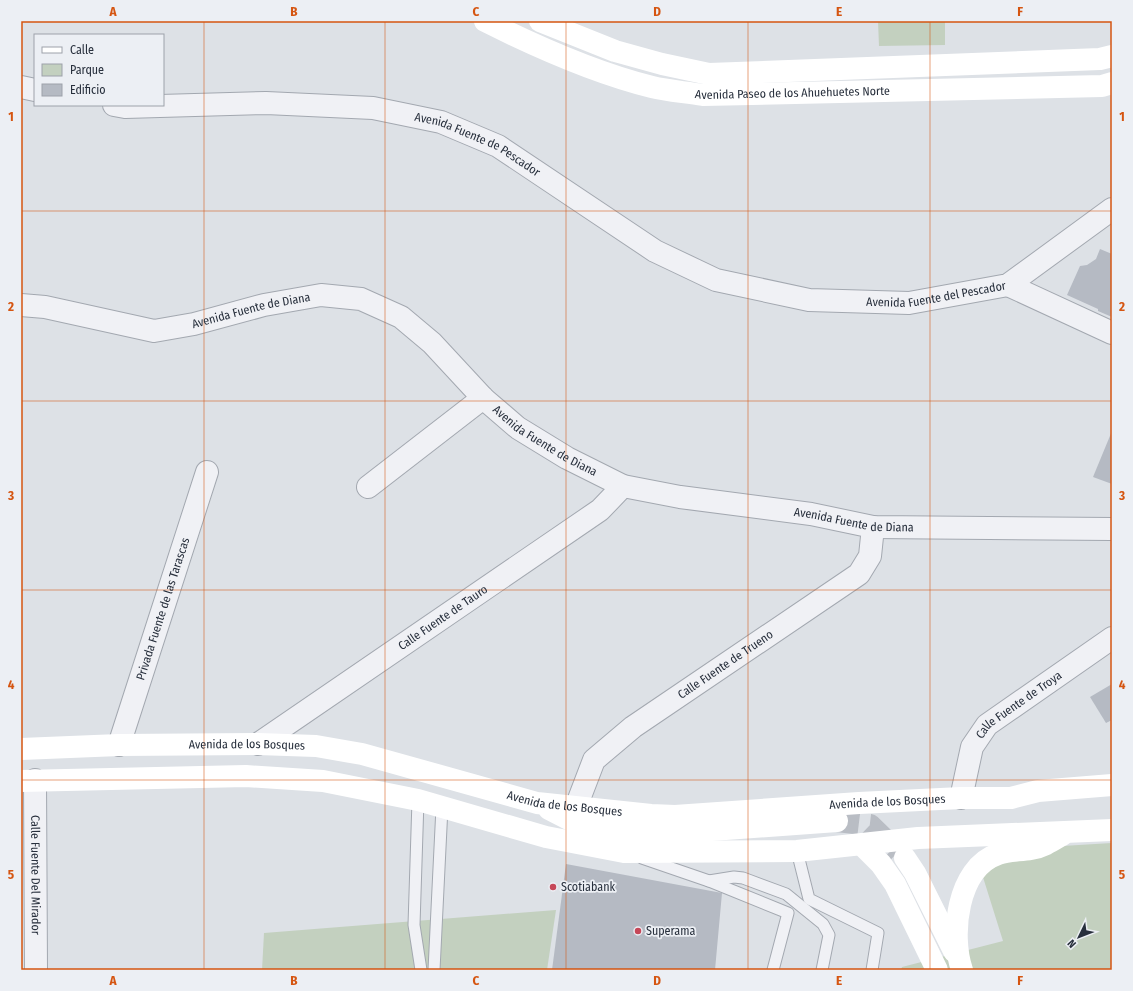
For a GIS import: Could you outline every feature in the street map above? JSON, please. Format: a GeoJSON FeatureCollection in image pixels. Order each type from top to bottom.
{"type":"FeatureCollection","features":[{"type":"Feature","properties":{"kind":"main road","name":"Avenida Paseo de los Ahuehuetes Norte"},"geometry":{"type":"LineString","coordinates":[[485,21],[523,40],[605,72],[652,87],[703,95],[1102,86],[1112,83]]}},
{"type":"Feature","properties":{"kind":"main road","name":"Avenida Paseo de los Ahuehuetes Norte"},"geometry":{"type":"LineString","coordinates":[[540,21],[615,51],[709,74],[1085,60],[1100,59],[1112,56]]}},
{"type":"Feature","properties":{"kind":"main road","name":"Avenida de los Bosques"},"geometry":{"type":"LineString","coordinates":[[21,749],[119,745],[258,744],[316,746],[362,754],[537,803],[651,815],[675,816],[961,798],[1011,798],[1038,791],[1112,785]]}},
{"type":"Feature","properties":{"kind":"main road"},"geometry":{"type":"LineString","coordinates":[[28,780],[246,776],[323,781],[418,800],[546,837],[624,852],[797,851],[918,838],[1112,830]]}},
{"type":"Feature","properties":{"kind":"main road"},"geometry":{"type":"LineString","coordinates":[[1011,798],[1112,795]]}},
{"type":"Feature","properties":{"kind":"main road"},"geometry":{"type":"LineString","coordinates":[[537,803],[584,827],[643,835],[837,821]]}},
{"type":"Feature","properties":{"kind":"main road"},"geometry":{"type":"LineString","coordinates":[[960,964],[956,917],[962,897],[971,877],[987,859],[998,854],[1033,849],[1048,844],[1068,831]]}},
{"type":"Feature","properties":{"kind":"main road"},"geometry":{"type":"LineString","coordinates":[[862,845],[881,864],[895,884],[937,970]]}},
{"type":"Feature","properties":{"kind":"main road"},"geometry":{"type":"LineString","coordinates":[[905,858],[915,873],[960,964]]}},
{"type":"Feature","properties":{"kind":"street"},"geometry":{"type":"LineString","coordinates":[[21,86],[34,90]]}},
{"type":"Feature","properties":{"kind":"street","name":"Avenida Fuente de Pescador"},"geometry":{"type":"LineString","coordinates":[[164,106],[266,103],[373,108],[441,122],[498,146],[654,251],[716,280],[809,300]]}},
{"type":"Feature","properties":{"kind":"street","name":"Avenida Fuente de Pescador"},"geometry":{"type":"LineString","coordinates":[[120,106],[160,106]]}},
{"type":"Feature","properties":{"kind":"street","name":"Avenida Fuente del Pescador"},"geometry":{"type":"LineString","coordinates":[[809,300],[909,303],[1008,284],[1112,209]]}},
{"type":"Feature","properties":{"kind":"street"},"geometry":{"type":"LineString","coordinates":[[1008,284],[1112,333]]}},
{"type":"Feature","properties":{"kind":"street","name":"Avenida Fuente de Diana"},"geometry":{"type":"LineString","coordinates":[[21,305],[45,307],[154,331],[194,324],[264,304],[321,295],[361,299],[401,317],[432,343],[483,398],[524,432],[567,458],[623,486],[680,497],[811,514],[873,527],[1112,529]]}},
{"type":"Feature","properties":{"kind":"street"},"geometry":{"type":"LineString","coordinates":[[368,487],[483,398]]}},
{"type":"Feature","properties":{"kind":"street","name":"Privada Fuente de las Tarascas"},"geometry":{"type":"LineString","coordinates":[[119,745],[207,472]]}},
{"type":"Feature","properties":{"kind":"street","name":"Calle Fuente de Tauro"},"geometry":{"type":"LineString","coordinates":[[258,744],[600,510],[623,486]]}},
{"type":"Feature","properties":{"kind":"street","name":"Calle Fuente de Trueno"},"geometry":{"type":"LineString","coordinates":[[576,807],[594,760],[628,732],[730,660],[859,574],[870,556],[873,527]]}},
{"type":"Feature","properties":{"kind":"street","name":"Calle Fuente de Troya"},"geometry":{"type":"LineString","coordinates":[[961,798],[972,747],[987,725],[1112,638]]}},
{"type":"Feature","properties":{"kind":"street","name":"Calle Fuente Del Mirador"},"geometry":{"type":"LineString","coordinates":[[28,780],[36,970]]}},
{"type":"Feature","properties":{"kind":"lane"},"geometry":{"type":"LineString","coordinates":[[418,800],[414,925],[421,970]]}},
{"type":"Feature","properties":{"kind":"lane"},"geometry":{"type":"LineString","coordinates":[[434,970],[442,807]]}},
{"type":"Feature","properties":{"kind":"lane"},"geometry":{"type":"LineString","coordinates":[[797,851],[804,902],[823,924],[829,935],[822,970]]}},
{"type":"Feature","properties":{"kind":"lane"},"geometry":{"type":"LineString","coordinates":[[624,852],[709,881],[788,913]]}},
{"type":"Feature","properties":{"kind":"lane"},"geometry":{"type":"LineString","coordinates":[[709,881],[734,877],[743,878],[786,894],[878,933],[872,970]]}},
{"type":"Feature","properties":{"kind":"lane"},"geometry":{"type":"LineString","coordinates":[[773,970],[788,913],[804,902]]}},
{"type":"Feature","properties":{"kind":"green space"},"geometry":{"type":"Polygon","coordinates":[[[878,21],[945,21],[945,45],[879,46],[878,21]]]}},
{"type":"Feature","properties":{"kind":"green space"},"geometry":{"type":"Polygon","coordinates":[[[1112,843],[1112,970],[901,970],[902,967],[1003,941],[982,874],[1029,848],[1112,843]]]}},
{"type":"Feature","properties":{"kind":"green space"},"geometry":{"type":"Polygon","coordinates":[[[556,910],[547,970],[262,970],[264,933],[556,910]]]}},
{"type":"Feature","properties":{"kind":"building"},"geometry":{"type":"Polygon","coordinates":[[[1100,249],[1112,254],[1112,317],[1067,295],[1080,266],[1087,265],[1096,259],[1100,249]]]}},
{"type":"Feature","properties":{"kind":"building"},"geometry":{"type":"Polygon","coordinates":[[[1112,431],[1112,484],[1093,477],[1112,431]]]}},
{"type":"Feature","properties":{"kind":"building"},"geometry":{"type":"Polygon","coordinates":[[[1112,684],[1112,720],[1106,723],[1090,697],[1112,684]]]}},
{"type":"Feature","properties":{"kind":"building","name":"Superama"},"geometry":{"type":"Polygon","coordinates":[[[566,864],[722,893],[715,970],[552,970],[566,864]]]}},
{"type":"Feature","properties":{"kind":"tunnel"},"geometry":{"type":"LineString","coordinates":[[837,821],[870,825],[898,852]]}},
{"type":"Feature","properties":{"kind":"place","name":"Scotiabank"},"geometry":{"type":"Point","coordinates":[553,887]}},
{"type":"Feature","properties":{"kind":"place","name":"Superama"},"geometry":{"type":"Point","coordinates":[638,931]}}]}
